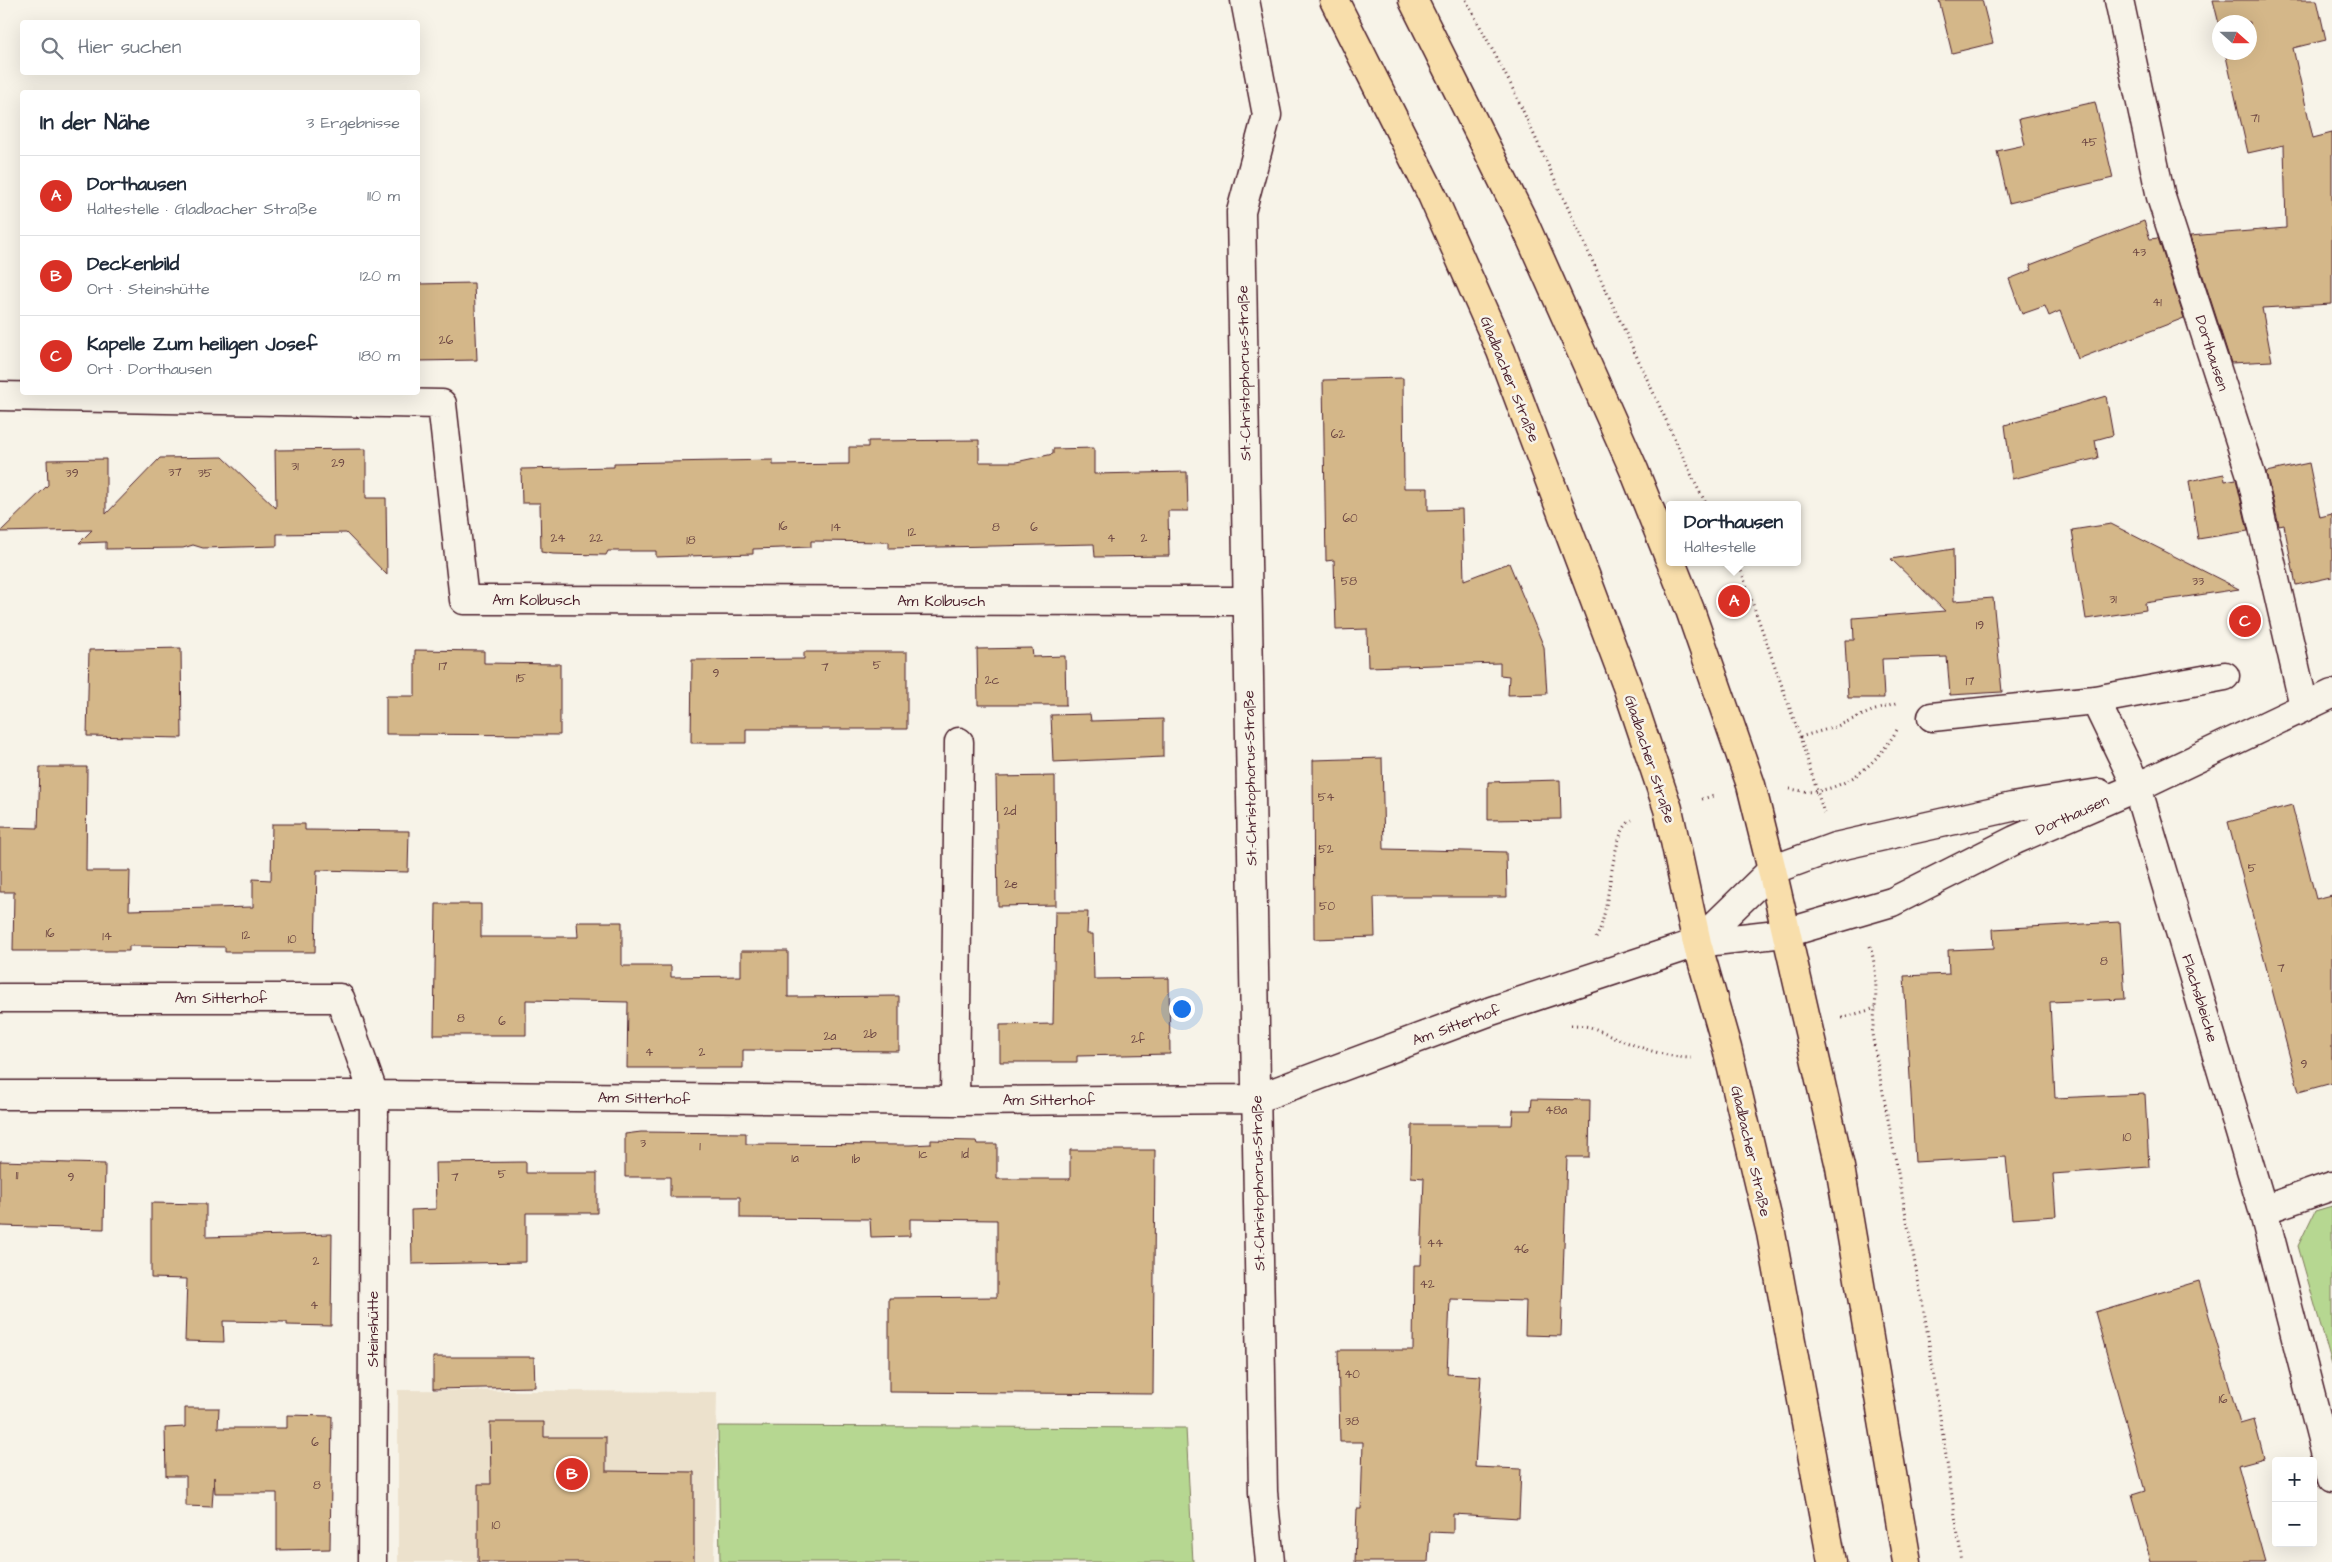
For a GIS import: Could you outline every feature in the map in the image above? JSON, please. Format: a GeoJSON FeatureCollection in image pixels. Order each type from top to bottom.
{"type":"FeatureCollection","features":[{"type":"Feature","properties":{"kind":"main road","name":"Gladbacher Straße"},"geometry":{"type":"LineString","coordinates":[[1334,0],[1432,195],[1504,360],[1578,553],[1668,809],[1697,943],[1727,1048],[1771,1233],[1832,1562]]}},
{"type":"Feature","properties":{"kind":"main road"},"geometry":{"type":"LineString","coordinates":[[1413,0],[1524,223],[1634,470],[1666,549]]}},
{"type":"Feature","properties":{"kind":"main road"},"geometry":{"type":"LineString","coordinates":[[1673,566],[1751,784],[1772,870],[1840,1167],[1907,1562]]}},
{"type":"Feature","properties":{"kind":"street","name":"St.-Christophorus-Straße"},"geometry":{"type":"LineString","coordinates":[[1245,0],[1267,115],[1241,212],[1263,1492],[1270,1562]]}},
{"type":"Feature","properties":{"kind":"street","name":"Dorthausen"},"geometry":{"type":"LineString","coordinates":[[2119,0],[2161,198],[2251,475],[2304,706]]}},
{"type":"Feature","properties":{"kind":"street","name":"Am Kolbusch"},"geometry":{"type":"LineString","coordinates":[[0,396],[442,404],[464,600],[1247,601]]}},
{"type":"Feature","properties":{"kind":"street"},"geometry":{"type":"LineString","coordinates":[[1921,714],[2095,700],[2225,676]]}},
{"type":"Feature","properties":{"kind":"street","name":"Dorthausen"},"geometry":{"type":"LineString","coordinates":[[1697,943],[1786,933],[1892,902],[2015,840],[2137,787],[2332,694]]}},
{"type":"Feature","properties":{"kind":"street"},"geometry":{"type":"LineString","coordinates":[[2095,700],[2137,787]]}},
{"type":"Feature","properties":{"kind":"street"},"geometry":{"type":"LineString","coordinates":[[955,1101],[959,742]]}},
{"type":"Feature","properties":{"kind":"street","name":"Dorthausen"},"geometry":{"type":"LineString","coordinates":[[1697,943],[1772,870],[1835,847],[2012,807],[2137,787]]}},
{"type":"Feature","properties":{"kind":"street","name":"Flachsbleiche"},"geometry":{"type":"LineString","coordinates":[[2137,787],[2263,1210],[2332,1478]]}},
{"type":"Feature","properties":{"kind":"street","name":"Am Sitterhof"},"geometry":{"type":"LineString","coordinates":[[0,1095],[374,1095],[955,1101],[1256,1099],[1491,1011],[1697,943]]}},
{"type":"Feature","properties":{"kind":"street","name":"Am Sitterhof"},"geometry":{"type":"LineString","coordinates":[[0,998],[340,998],[374,1095]]}},
{"type":"Feature","properties":{"kind":"street","name":"Steinshütte"},"geometry":{"type":"LineString","coordinates":[[372,1562],[374,1095]]}},
{"type":"Feature","properties":{"kind":"street"},"geometry":{"type":"LineString","coordinates":[[2263,1210],[2332,1186]]}},
{"type":"Feature","properties":{"kind":"path"},"geometry":{"type":"LineString","coordinates":[[1466,0],[1510,85],[1705,501]]}},
{"type":"Feature","properties":{"kind":"path"},"geometry":{"type":"LineString","coordinates":[[1739,566],[1800,737],[1817,792],[1849,779],[1867,768],[1921,714],[1900,703],[1872,711],[1835,727],[1800,737]]}},
{"type":"Feature","properties":{"kind":"path"},"geometry":{"type":"LineString","coordinates":[[1859,913],[1876,965],[1876,1008],[1872,1034],[1925,1317],[1962,1562]]}},
{"type":"Feature","properties":{"kind":"path"},"geometry":{"type":"LineString","coordinates":[[1564,1024],[1590,1025],[1650,1051],[1673,1057],[1692,1058],[1727,1048]]}},
{"type":"Feature","properties":{"kind":"shaded area"},"geometry":{"type":"Polygon","coordinates":[[[398,1390],[717,1392],[714,1562],[398,1562],[398,1390]]]}},
{"type":"Feature","properties":{"kind":"green space"},"geometry":{"type":"Polygon","coordinates":[[[2332,1206],[2332,1365],[2298,1246],[2315,1211],[2332,1206]]]}},
{"type":"Feature","properties":{"kind":"green space"},"geometry":{"type":"Polygon","coordinates":[[[718,1426],[1186,1428],[1193,1562],[720,1562],[718,1426]]]}},
{"type":"Feature","properties":{"kind":"building"},"geometry":{"type":"Polygon","coordinates":[[[1939,0],[1982,0],[1993,43],[1952,53],[1939,0]]]}},
{"type":"Feature","properties":{"kind":"building"},"geometry":{"type":"Polygon","coordinates":[[[2213,0],[2317,0],[2326,40],[2293,48],[2313,138],[2332,133],[2332,304],[2262,308],[2272,361],[2231,363],[2190,236],[2286,228],[2284,145],[2248,153],[2227,60],[2257,60],[2257,15],[2217,15],[2213,0]]]}},
{"type":"Feature","properties":{"kind":"building"},"geometry":{"type":"Polygon","coordinates":[[[2095,102],[2113,178],[2009,203],[1997,151],[2025,145],[2019,119],[2095,102]]]}},
{"type":"Feature","properties":{"kind":"building"},"geometry":{"type":"Polygon","coordinates":[[[2144,221],[2150,239],[2158,238],[2184,318],[2078,359],[2060,311],[2049,316],[2045,306],[2022,314],[2009,279],[2032,270],[2030,265],[2144,221]]]}},
{"type":"Feature","properties":{"kind":"building"},"geometry":{"type":"Polygon","coordinates":[[[474,283],[477,360],[420,361],[420,284],[474,283]]]}},
{"type":"Feature","properties":{"kind":"building"},"geometry":{"type":"Polygon","coordinates":[[[1403,378],[1404,488],[1428,488],[1428,510],[1462,509],[1464,580],[1509,563],[1544,647],[1547,694],[1508,695],[1509,676],[1500,675],[1500,663],[1368,667],[1367,629],[1336,630],[1334,560],[1326,561],[1323,380],[1403,378]]]}},
{"type":"Feature","properties":{"kind":"building"},"geometry":{"type":"Polygon","coordinates":[[[2106,396],[2113,435],[2095,440],[2098,458],[2012,479],[2005,425],[2106,396]]]}},
{"type":"Feature","properties":{"kind":"building"},"geometry":{"type":"Polygon","coordinates":[[[979,440],[979,462],[1016,462],[1053,454],[1053,449],[1094,448],[1094,474],[1187,472],[1188,511],[1168,511],[1169,556],[1095,557],[1094,544],[889,548],[889,542],[811,541],[811,547],[753,549],[753,554],[656,557],[656,551],[608,551],[606,555],[553,554],[541,552],[540,503],[522,503],[521,469],[614,467],[614,463],[773,460],[773,465],[849,464],[849,447],[868,447],[868,441],[979,440]]]}},
{"type":"Feature","properties":{"kind":"building"},"geometry":{"type":"Polygon","coordinates":[[[366,449],[366,498],[386,498],[387,575],[346,533],[277,534],[277,546],[203,548],[193,545],[183,548],[106,549],[106,542],[79,543],[92,530],[0,532],[48,485],[47,460],[106,459],[106,514],[160,458],[223,457],[276,508],[275,450],[366,449]]]}},
{"type":"Feature","properties":{"kind":"building"},"geometry":{"type":"Polygon","coordinates":[[[2309,463],[2320,517],[2332,514],[2332,577],[2296,585],[2284,525],[2279,526],[2266,472],[2309,463]]]}},
{"type":"Feature","properties":{"kind":"building"},"geometry":{"type":"Polygon","coordinates":[[[2224,474],[2225,481],[2236,479],[2248,531],[2198,539],[2189,481],[2224,474]]]}},
{"type":"Feature","properties":{"kind":"building"},"geometry":{"type":"Polygon","coordinates":[[[2111,524],[2239,589],[2145,603],[2146,610],[2086,619],[2072,530],[2111,524]]]}},
{"type":"Feature","properties":{"kind":"building"},"geometry":{"type":"Polygon","coordinates":[[[1953,549],[1954,601],[1993,598],[2002,692],[1950,695],[1947,657],[1882,659],[1884,698],[1848,698],[1845,640],[1854,640],[1853,618],[1945,611],[1891,559],[1953,549]]]}},
{"type":"Feature","properties":{"kind":"building"},"geometry":{"type":"Polygon","coordinates":[[[181,648],[182,738],[87,736],[89,650],[181,648]]]}},
{"type":"Feature","properties":{"kind":"building"},"geometry":{"type":"Polygon","coordinates":[[[1032,648],[1033,657],[1065,656],[1066,705],[978,705],[977,649],[1032,648]]]}},
{"type":"Feature","properties":{"kind":"building"},"geometry":{"type":"Polygon","coordinates":[[[415,650],[484,651],[484,663],[560,664],[560,735],[386,734],[386,696],[415,696],[415,650]]]}},
{"type":"Feature","properties":{"kind":"building"},"geometry":{"type":"Polygon","coordinates":[[[804,652],[907,652],[907,729],[746,729],[746,743],[691,743],[692,660],[804,659],[804,652]]]}},
{"type":"Feature","properties":{"kind":"building"},"geometry":{"type":"Polygon","coordinates":[[[1090,714],[1091,721],[1163,719],[1163,757],[1053,762],[1051,715],[1090,714]]]}},
{"type":"Feature","properties":{"kind":"building"},"geometry":{"type":"Polygon","coordinates":[[[1382,758],[1384,849],[1506,852],[1507,897],[1374,897],[1375,937],[1314,939],[1313,760],[1382,758]]]}},
{"type":"Feature","properties":{"kind":"building"},"geometry":{"type":"Polygon","coordinates":[[[40,767],[87,767],[86,871],[130,871],[129,910],[253,907],[253,879],[271,880],[272,824],[305,824],[305,830],[409,831],[408,872],[317,870],[315,952],[225,952],[225,947],[129,946],[129,951],[13,951],[14,892],[0,892],[0,827],[38,828],[40,767]]]}},
{"type":"Feature","properties":{"kind":"building"},"geometry":{"type":"Polygon","coordinates":[[[1055,776],[1056,905],[998,906],[996,777],[1055,776]]]}},
{"type":"Feature","properties":{"kind":"building"},"geometry":{"type":"Polygon","coordinates":[[[1560,780],[1561,819],[1488,820],[1488,782],[1560,780]]]}},
{"type":"Feature","properties":{"kind":"building"},"geometry":{"type":"Polygon","coordinates":[[[2292,805],[2316,899],[2332,895],[2332,1083],[2299,1092],[2228,822],[2292,805]]]}},
{"type":"Feature","properties":{"kind":"building"},"geometry":{"type":"Polygon","coordinates":[[[436,904],[481,904],[481,937],[578,937],[577,922],[622,922],[622,966],[671,966],[671,977],[741,976],[741,951],[788,951],[788,997],[899,996],[899,1051],[743,1050],[743,1068],[627,1068],[628,1002],[526,1000],[526,1035],[434,1035],[436,904]]]}},
{"type":"Feature","properties":{"kind":"building"},"geometry":{"type":"Polygon","coordinates":[[[1055,912],[1088,912],[1087,934],[1093,934],[1094,979],[1169,978],[1170,1054],[1077,1056],[1077,1062],[1000,1062],[1000,1025],[1053,1024],[1055,912]]]}},
{"type":"Feature","properties":{"kind":"building"},"geometry":{"type":"Polygon","coordinates":[[[2120,922],[2125,999],[2050,1002],[2055,1098],[2145,1094],[2149,1167],[2053,1174],[2056,1216],[2012,1219],[2006,1157],[1915,1162],[1904,976],[1949,974],[1948,950],[1994,948],[1993,929],[2120,922]]]}},
{"type":"Feature","properties":{"kind":"building"},"geometry":{"type":"Polygon","coordinates":[[[1532,1099],[1590,1100],[1589,1157],[1567,1157],[1561,1336],[1525,1335],[1526,1301],[1450,1299],[1447,1374],[1481,1376],[1475,1467],[1521,1469],[1519,1518],[1453,1514],[1453,1533],[1430,1532],[1428,1562],[1355,1562],[1357,1509],[1361,1509],[1363,1442],[1340,1442],[1338,1350],[1413,1350],[1414,1265],[1421,1265],[1424,1178],[1411,1177],[1412,1125],[1512,1125],[1513,1110],[1531,1110],[1532,1099]]]}},
{"type":"Feature","properties":{"kind":"building"},"geometry":{"type":"Polygon","coordinates":[[[641,1132],[746,1133],[746,1144],[910,1145],[931,1144],[931,1140],[976,1141],[977,1144],[997,1144],[997,1179],[1070,1179],[1070,1150],[1155,1150],[1153,1394],[889,1392],[889,1298],[997,1297],[997,1220],[910,1219],[910,1236],[871,1237],[870,1219],[740,1218],[740,1197],[670,1197],[670,1177],[625,1177],[625,1134],[641,1132]]]}},
{"type":"Feature","properties":{"kind":"building"},"geometry":{"type":"Polygon","coordinates":[[[0,1161],[105,1164],[104,1229],[0,1226],[0,1161]]]}},
{"type":"Feature","properties":{"kind":"building"},"geometry":{"type":"Polygon","coordinates":[[[526,1162],[526,1173],[597,1173],[597,1213],[526,1213],[526,1262],[412,1264],[411,1210],[436,1209],[435,1163],[526,1162]]]}},
{"type":"Feature","properties":{"kind":"building"},"geometry":{"type":"Polygon","coordinates":[[[151,1203],[206,1204],[206,1237],[332,1234],[331,1326],[287,1325],[287,1322],[223,1321],[224,1342],[185,1341],[187,1279],[151,1278],[151,1203]]]}},
{"type":"Feature","properties":{"kind":"building"},"geometry":{"type":"Polygon","coordinates":[[[2199,1281],[2240,1424],[2254,1420],[2264,1458],[2238,1465],[2265,1562],[2151,1562],[2132,1495],[2145,1491],[2095,1312],[2199,1281]]]}},
{"type":"Feature","properties":{"kind":"building"},"geometry":{"type":"Polygon","coordinates":[[[433,1357],[534,1357],[535,1387],[433,1389],[433,1357]]]}},
{"type":"Feature","properties":{"kind":"building"},"geometry":{"type":"Polygon","coordinates":[[[185,1408],[219,1408],[218,1428],[287,1428],[287,1415],[332,1416],[330,1549],[277,1550],[277,1493],[215,1493],[214,1477],[212,1507],[186,1506],[186,1476],[166,1476],[165,1428],[185,1427],[185,1408]]]}},
{"type":"Feature","properties":{"kind":"building"},"geometry":{"type":"Polygon","coordinates":[[[490,1422],[544,1422],[544,1437],[606,1437],[606,1471],[694,1472],[694,1562],[478,1562],[478,1484],[491,1484],[490,1422]]]}},
{"type":"Feature","properties":{"kind":"place","name":"Dorthausen"},"geometry":{"type":"Point","coordinates":[1734,601]}},
{"type":"Feature","properties":{"kind":"place","name":"Kapelle Zum heiligen Josef"},"geometry":{"type":"Point","coordinates":[2245,621]}},
{"type":"Feature","properties":{"kind":"place","name":"Deckenbild"},"geometry":{"type":"Point","coordinates":[572,1474]}}]}
